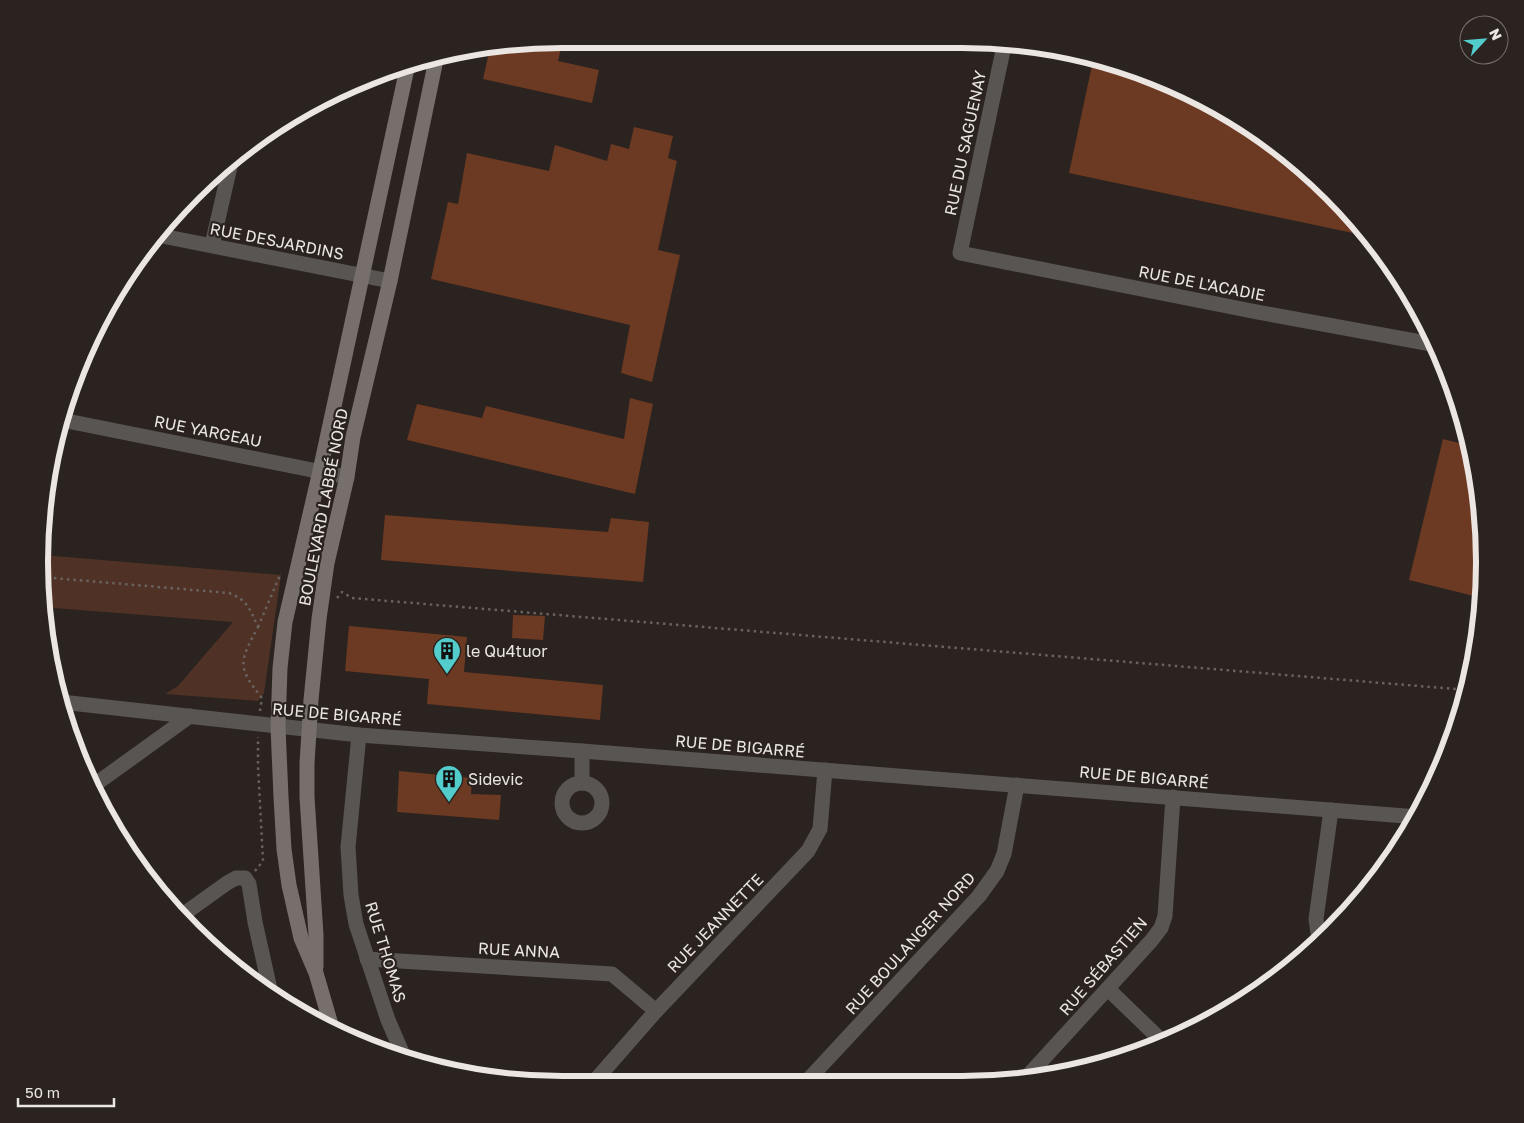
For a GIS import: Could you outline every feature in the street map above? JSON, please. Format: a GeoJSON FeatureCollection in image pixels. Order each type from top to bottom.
{"type":"FeatureCollection","features":[{"type":"Feature","properties":{"kind":"main road","name":"BOULEVARD LABBÉ NORD"},"geometry":{"type":"LineString","coordinates":[[316,973],[316,935],[307,798],[309,729],[318,628],[327,563],[390,281],[435,63]]}},
{"type":"Feature","properties":{"kind":"main road","name":"BOULEVARD LABBÉ NORD"},"geometry":{"type":"LineString","coordinates":[[330,1020],[316,973],[301,938],[289,884],[281,806],[278,727],[280,668],[285,622],[320,471],[406,72]]}},
{"type":"Feature","properties":{"kind":"street","name":"RUE DU SAGUENAY"},"geometry":{"type":"LineString","coordinates":[[960,253],[1003,50]]}},
{"type":"Feature","properties":{"kind":"street"},"geometry":{"type":"LineString","coordinates":[[212,246],[229,170]]}},
{"type":"Feature","properties":{"kind":"street","name":"RUE DESJARDINS"},"geometry":{"type":"LineString","coordinates":[[164,236],[390,281]]}},
{"type":"Feature","properties":{"kind":"street","name":"RUE DE L'ACADIE"},"geometry":{"type":"LineString","coordinates":[[960,253],[1257,312],[1427,343]]}},
{"type":"Feature","properties":{"kind":"street","name":"RUE YARGEAU"},"geometry":{"type":"LineString","coordinates":[[67,421],[347,476]]}},
{"type":"Feature","properties":{"kind":"street","name":"RUE DE BIGARRÉ"},"geometry":{"type":"LineString","coordinates":[[67,703],[278,727],[359,734],[1409,816]]}},
{"type":"Feature","properties":{"kind":"street"},"geometry":{"type":"LineString","coordinates":[[98,782],[190,716]]}},
{"type":"Feature","properties":{"kind":"street","name":"RUE THOMAS"},"geometry":{"type":"LineString","coordinates":[[359,734],[348,847],[350,895],[356,924],[388,1020],[401,1049]]}},
{"type":"Feature","properties":{"kind":"street"},"geometry":{"type":"LineString","coordinates":[[582,751],[582,783]]}},
{"type":"Feature","properties":{"kind":"street","name":"RUE JEANNETTE"},"geometry":{"type":"LineString","coordinates":[[600,1075],[656,1011],[808,851],[820,829],[825,770]]}},
{"type":"Feature","properties":{"kind":"street","name":"RUE BOULANGER NORD"},"geometry":{"type":"LineString","coordinates":[[813,1075],[979,896],[997,871],[1004,854],[1017,785]]}},
{"type":"Feature","properties":{"kind":"street","name":"RUE SÉBASTIEN"},"geometry":{"type":"LineString","coordinates":[[1033,1071],[1108,990],[1161,928],[1165,916],[1173,797]]}},
{"type":"Feature","properties":{"kind":"street"},"geometry":{"type":"LineString","coordinates":[[1318,932],[1316,919],[1331,810]]}},
{"type":"Feature","properties":{"kind":"street"},"geometry":{"type":"LineString","coordinates":[[186,912],[227,883],[236,878],[244,878],[249,884],[269,984]]}},
{"type":"Feature","properties":{"kind":"street","name":"RUE ANNA"},"geometry":{"type":"LineString","coordinates":[[368,959],[612,974],[656,1011]]}},
{"type":"Feature","properties":{"kind":"street"},"geometry":{"type":"LineString","coordinates":[[1108,990],[1157,1037]]}},
{"type":"Feature","properties":{"kind":"path"},"geometry":{"type":"LineString","coordinates":[[258,627],[282,572],[298,561]]}},
{"type":"Feature","properties":{"kind":"path"},"geometry":{"type":"LineString","coordinates":[[48,577],[229,593]]}},
{"type":"Feature","properties":{"kind":"path"},"geometry":{"type":"LineString","coordinates":[[352,598],[1460,689]]}},
{"type":"Feature","properties":{"kind":"path"},"geometry":{"type":"LineString","coordinates":[[244,878],[263,862],[258,766],[258,724],[262,698]]}},
{"type":"Feature","properties":{"kind":"shaded area"},"geometry":{"type":"Polygon","coordinates":[[[48,555],[281,575],[264,693],[258,701],[165,694],[178,686],[233,622],[50,608],[48,555]]]}},
{"type":"Feature","properties":{"kind":"building"},"geometry":{"type":"Polygon","coordinates":[[[561,48],[558,61],[599,70],[592,103],[483,79],[489,53],[528,49],[561,48]]]}},
{"type":"Feature","properties":{"kind":"building"},"geometry":{"type":"Polygon","coordinates":[[[1092,64],[1159,87],[1220,116],[1248,134],[1301,175],[1326,198],[1358,234],[1069,173],[1092,64]]]}},
{"type":"Feature","properties":{"kind":"building"},"geometry":{"type":"Polygon","coordinates":[[[634,127],[673,136],[668,158],[677,161],[658,250],[680,255],[652,382],[621,373],[630,325],[431,279],[448,202],[458,204],[467,153],[549,171],[555,145],[607,161],[611,144],[629,149],[634,127]]]}},
{"type":"Feature","properties":{"kind":"building"},"geometry":{"type":"Polygon","coordinates":[[[630,398],[653,404],[635,494],[407,440],[417,404],[482,418],[486,406],[624,439],[630,398]]]}},
{"type":"Feature","properties":{"kind":"building"},"geometry":{"type":"Polygon","coordinates":[[[1443,439],[1463,444],[1472,494],[1475,528],[1475,596],[1409,580],[1443,439]]]}},
{"type":"Feature","properties":{"kind":"building"},"geometry":{"type":"Polygon","coordinates":[[[385,515],[608,532],[611,518],[649,522],[643,582],[381,560],[385,515]]]}},
{"type":"Feature","properties":{"kind":"building"},"geometry":{"type":"Polygon","coordinates":[[[513,615],[545,616],[543,640],[512,638],[513,615]]]}},
{"type":"Feature","properties":{"kind":"building","name":"le Qu4tuor"},"geometry":{"type":"Polygon","coordinates":[[[349,626],[467,637],[464,672],[603,685],[600,720],[427,704],[429,679],[345,671],[349,626]]]}},
{"type":"Feature","properties":{"kind":"building","name":"Sidevic"},"geometry":{"type":"Polygon","coordinates":[[[399,771],[472,778],[471,794],[501,795],[499,820],[397,812],[399,771]]]}},
{"type":"Feature","properties":{"kind":"place","name":"le Qu4tuor"},"geometry":{"type":"Point","coordinates":[447,675]}},
{"type":"Feature","properties":{"kind":"place","name":"Sidevic"},"geometry":{"type":"Point","coordinates":[449,803]}}]}
